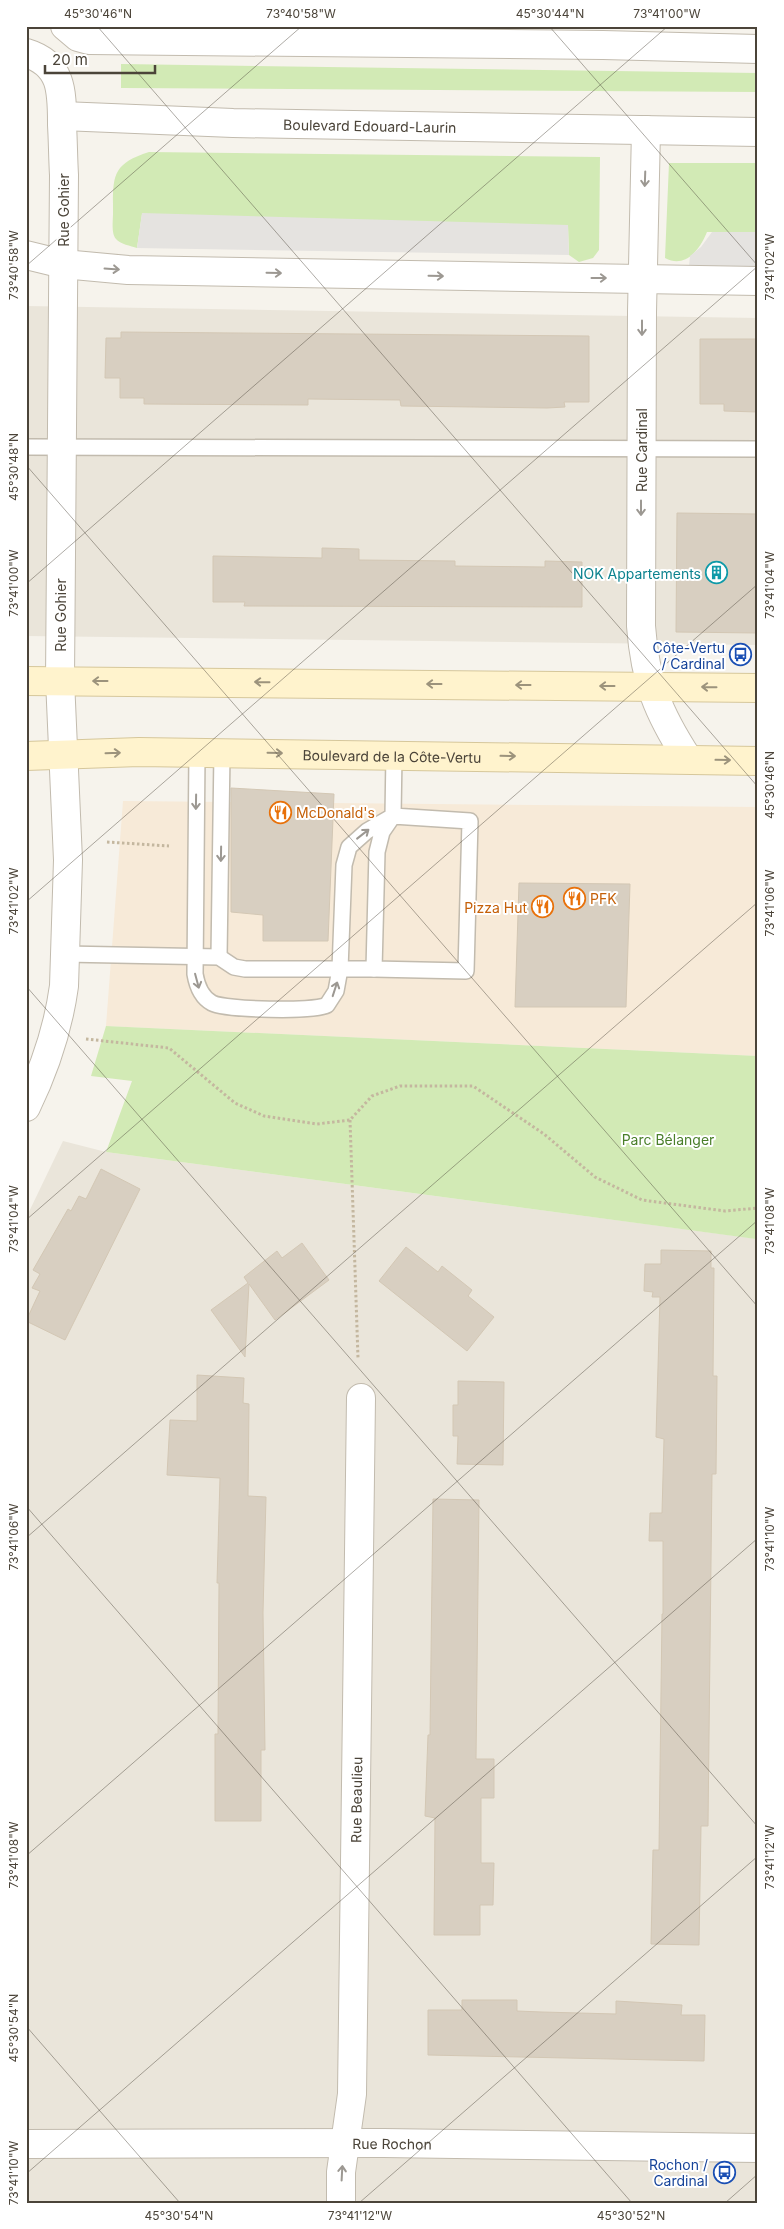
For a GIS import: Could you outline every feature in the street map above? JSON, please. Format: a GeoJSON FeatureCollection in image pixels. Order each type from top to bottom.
{"type":"FeatureCollection","features":[{"type":"Feature","properties":{"kind":"main road"},"geometry":{"type":"LineString","coordinates":[[26,681],[758,688]]}},
{"type":"Feature","properties":{"kind":"main road","name":"Boulevard de la Côte-Vertu"},"geometry":{"type":"LineString","coordinates":[[26,756],[139,752],[758,761]]}},
{"type":"Feature","properties":{"kind":"street"},"geometry":{"type":"LineString","coordinates":[[68,30],[83,39],[90,40],[653,36],[758,48]]}},
{"type":"Feature","properties":{"kind":"street"},"geometry":{"type":"LineString","coordinates":[[26,53],[42,60],[54,73],[62,91],[62,116]]}},
{"type":"Feature","properties":{"kind":"street","name":"Boulevard Edouard-Laurin"},"geometry":{"type":"LineString","coordinates":[[62,116],[233,123],[758,132]]}},
{"type":"Feature","properties":{"kind":"street","name":"Rue Gohier"},"geometry":{"type":"LineString","coordinates":[[26,1107],[45,1063],[57,1026],[64,986],[68,860],[60,680],[60,446],[63,264],[62,116]]}},
{"type":"Feature","properties":{"kind":"street","name":"Rue Cardinal"},"geometry":{"type":"LineString","coordinates":[[646,130],[642,279],[641,626],[645,667],[650,686],[665,722],[688,759]]}},
{"type":"Feature","properties":{"kind":"street"},"geometry":{"type":"LineString","coordinates":[[26,255],[63,264],[128,270],[758,281]]}},
{"type":"Feature","properties":{"kind":"street","name":"Rue Beaulieu"},"geometry":{"type":"LineString","coordinates":[[341,2203],[341,2172],[352,2094],[361,1398]]}},
{"type":"Feature","properties":{"kind":"street","name":"Rue Rochon"},"geometry":{"type":"LineString","coordinates":[[26,2144],[345,2144],[758,2148]]}},
{"type":"Feature","properties":{"kind":"lane"},"geometry":{"type":"LineString","coordinates":[[26,447],[758,449]]}},
{"type":"Feature","properties":{"kind":"lane"},"geometry":{"type":"LineString","coordinates":[[65,954],[195,957],[219,957],[234,967],[245,969],[340,969],[374,969],[466,971],[470,821],[394,816],[358,838],[345,856],[340,969],[336,991],[327,1005],[321,1008],[223,1007],[207,999],[201,992],[195,974],[195,957],[209,753]]}},
{"type":"Feature","properties":{"kind":"lane"},"geometry":{"type":"LineString","coordinates":[[209,753],[219,957]]}},
{"type":"Feature","properties":{"kind":"lane"},"geometry":{"type":"LineString","coordinates":[[374,969],[377,852],[382,832],[394,816],[394,755]]}},
{"type":"Feature","properties":{"kind":"path"},"geometry":{"type":"LineString","coordinates":[[107,842],[153,846]]}},
{"type":"Feature","properties":{"kind":"path"},"geometry":{"type":"LineString","coordinates":[[94,1040],[169,1048],[235,1103],[264,1116],[317,1124],[350,1120],[372,1096],[400,1086],[473,1086],[544,1134],[596,1177],[642,1200],[725,1211],[758,1208]]}},
{"type":"Feature","properties":{"kind":"path"},"geometry":{"type":"LineString","coordinates":[[350,1120],[358,1358]]}},
{"type":"Feature","properties":{"kind":"shaded area"},"geometry":{"type":"Polygon","coordinates":[[[142,213],[568,225],[569,255],[137,248],[142,213]]]}},
{"type":"Feature","properties":{"kind":"shaded area"},"geometry":{"type":"Polygon","coordinates":[[[712,232],[758,232],[758,268],[689,266],[690,256],[701,247],[712,232]]]}},
{"type":"Feature","properties":{"kind":"shaded area"},"geometry":{"type":"Polygon","coordinates":[[[26,306],[758,318],[758,645],[26,636],[26,306]]]}},
{"type":"Feature","properties":{"kind":"shaded area"},"geometry":{"type":"Polygon","coordinates":[[[123,801],[758,807],[758,1056],[106,1026],[123,801]]]}},
{"type":"Feature","properties":{"kind":"shaded area"},"geometry":{"type":"Polygon","coordinates":[[[63,1141],[106,1152],[758,1239],[758,2203],[26,2203],[26,1218],[63,1141]]]}},
{"type":"Feature","properties":{"kind":"green space"},"geometry":{"type":"Polygon","coordinates":[[[121,64],[758,73],[758,92],[121,88],[121,64]]]}},
{"type":"Feature","properties":{"kind":"green space"},"geometry":{"type":"Polygon","coordinates":[[[149,152],[600,157],[599,250],[593,258],[579,262],[569,255],[568,226],[142,214],[137,248],[120,242],[113,234],[114,181],[121,167],[127,162],[149,152]]]}},
{"type":"Feature","properties":{"kind":"green space"},"geometry":{"type":"Polygon","coordinates":[[[669,163],[758,163],[758,232],[707,232],[696,251],[686,259],[673,261],[665,258],[669,163]]]}},
{"type":"Feature","properties":{"kind":"green space","name":"Parc Bélanger"},"geometry":{"type":"Polygon","coordinates":[[[106,1026],[758,1056],[756,1239],[106,1152],[132,1081],[91,1076],[106,1026]]]}},
{"type":"Feature","properties":{"kind":"building"},"geometry":{"type":"Polygon","coordinates":[[[121,332],[589,336],[589,402],[564,402],[565,407],[547,408],[401,406],[400,400],[308,399],[308,405],[144,404],[144,398],[120,398],[120,378],[105,378],[106,338],[121,338],[121,332]]]}},
{"type":"Feature","properties":{"kind":"building"},"geometry":{"type":"Polygon","coordinates":[[[700,339],[758,339],[758,412],[724,411],[724,404],[700,404],[700,339]]]}},
{"type":"Feature","properties":{"kind":"building","name":"NOK Appartements"},"geometry":{"type":"Polygon","coordinates":[[[677,513],[758,514],[758,633],[676,632],[677,513]]]}},
{"type":"Feature","properties":{"kind":"building"},"geometry":{"type":"Polygon","coordinates":[[[322,548],[359,549],[359,560],[455,561],[455,566],[545,567],[545,561],[582,562],[582,607],[244,606],[245,602],[213,602],[213,556],[322,558],[322,548]]]}},
{"type":"Feature","properties":{"kind":"building"},"geometry":{"type":"Polygon","coordinates":[[[231,788],[334,794],[328,941],[263,941],[263,915],[231,912],[231,788]]]}},
{"type":"Feature","properties":{"kind":"building"},"geometry":{"type":"Polygon","coordinates":[[[519,883],[630,884],[626,1007],[515,1007],[519,883]]]}},
{"type":"Feature","properties":{"kind":"building"},"geometry":{"type":"Polygon","coordinates":[[[101,1169],[140,1189],[65,1340],[26,1321],[40,1291],[32,1288],[40,1274],[33,1270],[68,1209],[71,1211],[79,1196],[86,1199],[101,1169]]]}},
{"type":"Feature","properties":{"kind":"building"},"geometry":{"type":"Polygon","coordinates":[[[302,1243],[329,1280],[275,1320],[249,1284],[245,1357],[211,1310],[248,1283],[244,1277],[277,1251],[282,1258],[302,1243]]]}},
{"type":"Feature","properties":{"kind":"building"},"geometry":{"type":"Polygon","coordinates":[[[406,1247],[438,1272],[442,1266],[472,1290],[468,1296],[494,1317],[467,1351],[379,1281],[406,1247]]]}},
{"type":"Feature","properties":{"kind":"building"},"geometry":{"type":"Polygon","coordinates":[[[661,1250],[711,1251],[711,1268],[714,1268],[713,1376],[717,1376],[716,1474],[712,1474],[708,1826],[701,1826],[699,1945],[651,1944],[653,1850],[659,1850],[663,1541],[649,1541],[650,1513],[662,1513],[664,1439],[656,1437],[660,1297],[652,1297],[653,1292],[644,1291],[645,1264],[661,1264],[661,1250]]]}},
{"type":"Feature","properties":{"kind":"building"},"geometry":{"type":"Polygon","coordinates":[[[197,1375],[244,1378],[243,1403],[249,1404],[248,1496],[266,1497],[263,1613],[265,1750],[261,1750],[261,1821],[215,1821],[215,1734],[218,1734],[219,1583],[217,1583],[220,1478],[167,1475],[170,1420],[197,1421],[197,1375]]]}},
{"type":"Feature","properties":{"kind":"building"},"geometry":{"type":"Polygon","coordinates":[[[458,1381],[504,1382],[503,1465],[457,1464],[458,1436],[453,1436],[453,1405],[458,1405],[458,1381]]]}},
{"type":"Feature","properties":{"kind":"building"},"geometry":{"type":"Polygon","coordinates":[[[433,1499],[479,1500],[476,1759],[494,1759],[494,1798],[481,1798],[481,1863],[494,1863],[493,1905],[480,1905],[480,1935],[434,1935],[435,1818],[425,1816],[428,1735],[430,1735],[433,1499]]]}},
{"type":"Feature","properties":{"kind":"building"},"geometry":{"type":"Polygon","coordinates":[[[462,2000],[517,2000],[517,2011],[616,2014],[616,2001],[682,2005],[681,2015],[705,2015],[704,2061],[428,2055],[428,2010],[462,2010],[462,2000]]]}},
{"type":"Feature","properties":{"kind":"place","name":"NOK Appartements"},"geometry":{"type":"Point","coordinates":[717,573]}},
{"type":"Feature","properties":{"kind":"place","name":"Côte-Vertu / Cardinal"},"geometry":{"type":"Point","coordinates":[741,655]}},
{"type":"Feature","properties":{"kind":"place","name":"McDonald's"},"geometry":{"type":"Point","coordinates":[280,812]}},
{"type":"Feature","properties":{"kind":"place","name":"PFK"},"geometry":{"type":"Point","coordinates":[574,898]}},
{"type":"Feature","properties":{"kind":"place","name":"Pizza Hut"},"geometry":{"type":"Point","coordinates":[543,907]}},
{"type":"Feature","properties":{"kind":"place","name":"Rochon / Cardinal"},"geometry":{"type":"Point","coordinates":[724,2172]}}]}
